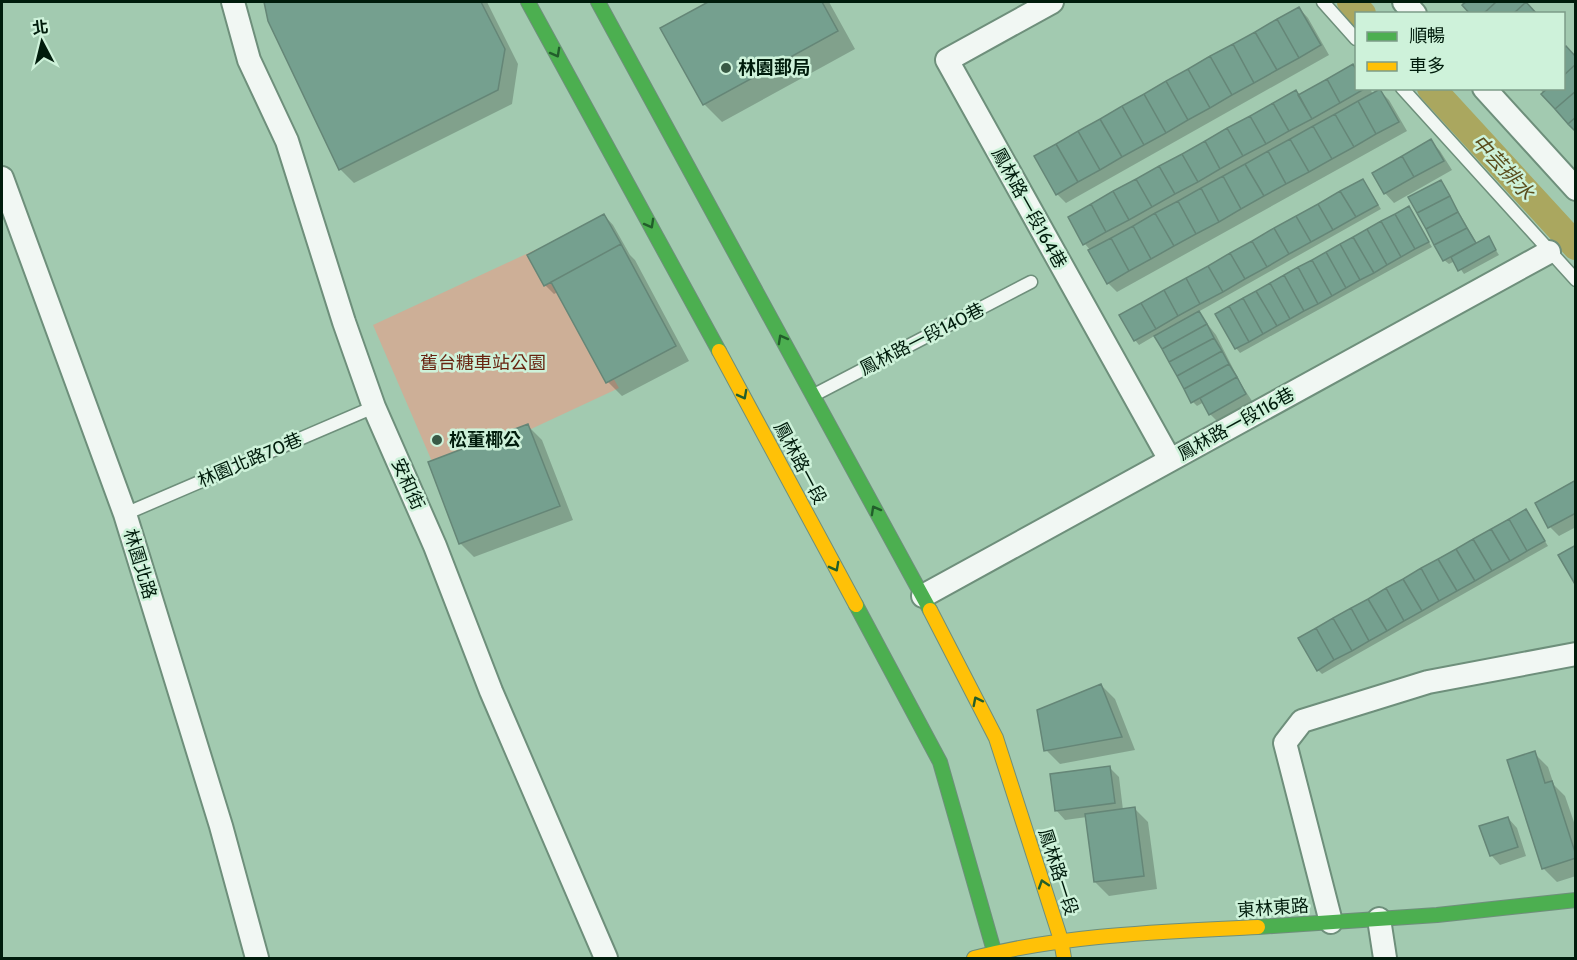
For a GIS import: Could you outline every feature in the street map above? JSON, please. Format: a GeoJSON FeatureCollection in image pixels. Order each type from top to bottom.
{"type":"FeatureCollection","features":[{"type":"Feature","properties":{"kind":"main road","name":"鳳林路一段"},"geometry":{"type":"LineString","coordinates":[[528,2],[675,269],[940,762],[996,955]]}},
{"type":"Feature","properties":{"kind":"main road","name":"鳳林路一段"},"geometry":{"type":"LineString","coordinates":[[598,2],[923,596],[996,738],[1061,940],[1064,958]]}},
{"type":"Feature","properties":{"kind":"main road","name":"東林東路"},"geometry":{"type":"LineString","coordinates":[[974,958],[1061,940],[1379,919],[1575,900]]}},
{"type":"Feature","properties":{"kind":"street","name":"安和街"},"geometry":{"type":"LineString","coordinates":[[232,2],[249,60],[287,141],[344,322],[374,407],[435,546],[491,691],[606,958]]}},
{"type":"Feature","properties":{"kind":"street","name":"鳳林路一段164巷"},"geometry":{"type":"LineString","coordinates":[[1052,2],[947,60],[1170,460]]}},
{"type":"Feature","properties":{"kind":"street"},"geometry":{"type":"LineString","coordinates":[[1486,90],[1575,189]]}},
{"type":"Feature","properties":{"kind":"street","name":"林園北路"},"geometry":{"type":"LineString","coordinates":[[2,178],[125,514],[221,826],[257,958]]}},
{"type":"Feature","properties":{"kind":"street","name":"鳳林路一段116巷"},"geometry":{"type":"LineString","coordinates":[[923,596],[1549,252]]}},
{"type":"Feature","properties":{"kind":"street"},"geometry":{"type":"LineString","coordinates":[[1331,922],[1285,743],[1302,721],[1428,682],[1575,654]]}},
{"type":"Feature","properties":{"kind":"street"},"geometry":{"type":"LineString","coordinates":[[1379,919],[1385,958]]}},
{"type":"Feature","properties":{"kind":"lane"},"geometry":{"type":"LineString","coordinates":[[1323,2],[1355,38]]}},
{"type":"Feature","properties":{"kind":"lane"},"geometry":{"type":"LineString","coordinates":[[1404,90],[1575,280]]}},
{"type":"Feature","properties":{"kind":"lane","name":"鳳林路一段140巷"},"geometry":{"type":"LineString","coordinates":[[813,396],[1031,282]]}},
{"type":"Feature","properties":{"kind":"lane","name":"林園北路70巷"},"geometry":{"type":"LineString","coordinates":[[125,514],[374,407]]}},
{"type":"Feature","properties":{"kind":"green space","name":"舊台糖車站公園"},"geometry":{"type":"Polygon","coordinates":[[[537,249],[619,388],[437,473],[373,325],[537,249]]]}},
{"type":"Feature","properties":{"kind":"building"},"geometry":{"type":"Polygon","coordinates":[[[264,2],[481,2],[505,49],[498,90],[339,170],[268,21],[264,2]]]}},
{"type":"Feature","properties":{"kind":"building","name":"林園郵局"},"geometry":{"type":"Polygon","coordinates":[[[708,2],[822,2],[838,31],[703,105],[660,28],[708,2]]]}},
{"type":"Feature","properties":{"kind":"building"},"geometry":{"type":"Polygon","coordinates":[[[1466,2],[1496,2],[1485,12],[1468,12],[1462,5],[1466,2]]]}},
{"type":"Feature","properties":{"kind":"building"},"geometry":{"type":"Polygon","coordinates":[[[1496,2],[1526,2],[1515,12],[1485,12],[1496,2]]]}},
{"type":"Feature","properties":{"kind":"building"},"geometry":{"type":"Polygon","coordinates":[[[1526,2],[1535,12],[1515,12],[1526,2]]]}},
{"type":"Feature","properties":{"kind":"building"},"geometry":{"type":"Polygon","coordinates":[[[1299,7],[1321,45],[1299,58],[1277,19],[1299,7]]]}},
{"type":"Feature","properties":{"kind":"building"},"geometry":{"type":"Polygon","coordinates":[[[1277,19],[1299,58],[1277,70],[1255,32],[1277,19]]]}},
{"type":"Feature","properties":{"kind":"building"},"geometry":{"type":"Polygon","coordinates":[[[1255,32],[1277,70],[1254,83],[1233,44],[1255,32]]]}},
{"type":"Feature","properties":{"kind":"building"},"geometry":{"type":"Polygon","coordinates":[[[1233,44],[1254,83],[1232,95],[1210,56],[1233,44]]]}},
{"type":"Feature","properties":{"kind":"building"},"geometry":{"type":"Polygon","coordinates":[[[1565,47],[1576,57],[1576,64],[1565,74],[1565,47]]]}},
{"type":"Feature","properties":{"kind":"building"},"geometry":{"type":"Polygon","coordinates":[[[1210,56],[1232,95],[1210,108],[1188,69],[1210,56]]]}},
{"type":"Feature","properties":{"kind":"building"},"geometry":{"type":"Polygon","coordinates":[[[1353,64],[1355,90],[1363,90],[1340,103],[1327,79],[1353,64]]]}},
{"type":"Feature","properties":{"kind":"building"},"geometry":{"type":"Polygon","coordinates":[[[1576,64],[1576,91],[1555,109],[1541,94],[1546,90],[1565,90],[1565,74],[1576,64]]]}},
{"type":"Feature","properties":{"kind":"building"},"geometry":{"type":"Polygon","coordinates":[[[1188,69],[1210,108],[1188,120],[1166,81],[1188,69]]]}},
{"type":"Feature","properties":{"kind":"building"},"geometry":{"type":"Polygon","coordinates":[[[1327,79],[1340,103],[1312,119],[1298,95],[1327,79]]]}},
{"type":"Feature","properties":{"kind":"building"},"geometry":{"type":"Polygon","coordinates":[[[1166,81],[1188,120],[1166,133],[1144,94],[1166,81]]]}},
{"type":"Feature","properties":{"kind":"building"},"geometry":{"type":"Polygon","coordinates":[[[1296,90],[1312,119],[1289,131],[1273,103],[1296,90]]]}},
{"type":"Feature","properties":{"kind":"building"},"geometry":{"type":"Polygon","coordinates":[[[1381,90],[1399,122],[1376,134],[1358,101],[1381,90]]]}},
{"type":"Feature","properties":{"kind":"building"},"geometry":{"type":"Polygon","coordinates":[[[1576,91],[1576,117],[1568,124],[1555,109],[1576,91]]]}},
{"type":"Feature","properties":{"kind":"building"},"geometry":{"type":"Polygon","coordinates":[[[1144,94],[1166,133],[1144,145],[1122,106],[1144,94]]]}},
{"type":"Feature","properties":{"kind":"building"},"geometry":{"type":"Polygon","coordinates":[[[1358,101],[1376,134],[1354,147],[1335,114],[1358,101]]]}},
{"type":"Feature","properties":{"kind":"building"},"geometry":{"type":"Polygon","coordinates":[[[1273,103],[1289,131],[1266,144],[1250,116],[1273,103]]]}},
{"type":"Feature","properties":{"kind":"building"},"geometry":{"type":"Polygon","coordinates":[[[1122,106],[1144,145],[1122,157],[1100,119],[1122,106]]]}},
{"type":"Feature","properties":{"kind":"building"},"geometry":{"type":"Polygon","coordinates":[[[1335,114],[1354,147],[1332,159],[1313,126],[1335,114]]]}},
{"type":"Feature","properties":{"kind":"building"},"geometry":{"type":"Polygon","coordinates":[[[1250,116],[1266,144],[1243,156],[1227,128],[1250,116]]]}},
{"type":"Feature","properties":{"kind":"building"},"geometry":{"type":"Polygon","coordinates":[[[1576,117],[1576,132],[1568,124],[1576,117]]]}},
{"type":"Feature","properties":{"kind":"building"},"geometry":{"type":"Polygon","coordinates":[[[1100,119],[1122,157],[1100,170],[1078,131],[1100,119]]]}},
{"type":"Feature","properties":{"kind":"building"},"geometry":{"type":"Polygon","coordinates":[[[1313,126],[1332,159],[1309,172],[1290,139],[1313,126]]]}},
{"type":"Feature","properties":{"kind":"building"},"geometry":{"type":"Polygon","coordinates":[[[1227,128],[1243,156],[1220,169],[1205,141],[1227,128]]]}},
{"type":"Feature","properties":{"kind":"building"},"geometry":{"type":"Polygon","coordinates":[[[1078,131],[1100,170],[1078,182],[1056,144],[1078,131]]]}},
{"type":"Feature","properties":{"kind":"building"},"geometry":{"type":"Polygon","coordinates":[[[1290,139],[1309,172],[1286,184],[1268,151],[1290,139]]]}},
{"type":"Feature","properties":{"kind":"building"},"geometry":{"type":"Polygon","coordinates":[[[1431,139],[1444,161],[1414,177],[1402,156],[1431,139]]]}},
{"type":"Feature","properties":{"kind":"building"},"geometry":{"type":"Polygon","coordinates":[[[1205,141],[1220,169],[1198,182],[1182,154],[1205,141]]]}},
{"type":"Feature","properties":{"kind":"building"},"geometry":{"type":"Polygon","coordinates":[[[1056,144],[1078,182],[1056,195],[1034,156],[1056,144]]]}},
{"type":"Feature","properties":{"kind":"building"},"geometry":{"type":"Polygon","coordinates":[[[1268,151],[1286,184],[1264,196],[1245,164],[1268,151]]]}},
{"type":"Feature","properties":{"kind":"building"},"geometry":{"type":"Polygon","coordinates":[[[1182,154],[1198,182],[1175,194],[1159,166],[1182,154]]]}},
{"type":"Feature","properties":{"kind":"building"},"geometry":{"type":"Polygon","coordinates":[[[1402,156],[1414,177],[1384,194],[1372,173],[1402,156]]]}},
{"type":"Feature","properties":{"kind":"building"},"geometry":{"type":"Polygon","coordinates":[[[1245,164],[1264,196],[1241,209],[1223,176],[1245,164]]]}},
{"type":"Feature","properties":{"kind":"building"},"geometry":{"type":"Polygon","coordinates":[[[1159,166],[1175,194],[1152,207],[1136,179],[1159,166]]]}},
{"type":"Feature","properties":{"kind":"building"},"geometry":{"type":"Polygon","coordinates":[[[1223,176],[1241,209],[1219,222],[1201,188],[1223,176]]]}},
{"type":"Feature","properties":{"kind":"building"},"geometry":{"type":"Polygon","coordinates":[[[1136,179],[1152,207],[1129,220],[1113,191],[1136,179]]]}},
{"type":"Feature","properties":{"kind":"building"},"geometry":{"type":"Polygon","coordinates":[[[1363,179],[1378,205],[1356,217],[1340,191],[1363,179]]]}},
{"type":"Feature","properties":{"kind":"building"},"geometry":{"type":"Polygon","coordinates":[[[1441,180],[1450,196],[1417,213],[1408,197],[1441,180]]]}},
{"type":"Feature","properties":{"kind":"building"},"geometry":{"type":"Polygon","coordinates":[[[1201,188],[1219,222],[1196,234],[1178,201],[1201,188]]]}},
{"type":"Feature","properties":{"kind":"building"},"geometry":{"type":"Polygon","coordinates":[[[1113,191],[1129,220],[1106,232],[1091,204],[1113,191]]]}},
{"type":"Feature","properties":{"kind":"building"},"geometry":{"type":"Polygon","coordinates":[[[1340,191],[1356,217],[1333,230],[1318,204],[1340,191]]]}},
{"type":"Feature","properties":{"kind":"building"},"geometry":{"type":"Polygon","coordinates":[[[1450,196],[1458,212],[1426,229],[1417,213],[1450,196]]]}},
{"type":"Feature","properties":{"kind":"building"},"geometry":{"type":"Polygon","coordinates":[[[1178,201],[1196,234],[1174,246],[1155,213],[1178,201]]]}},
{"type":"Feature","properties":{"kind":"building"},"geometry":{"type":"Polygon","coordinates":[[[1091,204],[1106,232],[1083,245],[1068,217],[1091,204]]]}},
{"type":"Feature","properties":{"kind":"building"},"geometry":{"type":"Polygon","coordinates":[[[1318,204],[1333,230],[1311,242],[1296,216],[1318,204]]]}},
{"type":"Feature","properties":{"kind":"building"},"geometry":{"type":"Polygon","coordinates":[[[1409,206],[1429,242],[1415,249],[1395,214],[1409,206]]]}},
{"type":"Feature","properties":{"kind":"building"},"geometry":{"type":"Polygon","coordinates":[[[1458,212],[1467,228],[1434,245],[1426,229],[1458,212]]]}},
{"type":"Feature","properties":{"kind":"building"},"geometry":{"type":"Polygon","coordinates":[[[1155,213],[1174,246],[1151,259],[1133,226],[1155,213]]]}},
{"type":"Feature","properties":{"kind":"building"},"geometry":{"type":"Polygon","coordinates":[[[604,214],[621,244],[544,286],[527,255],[604,214]]]}},
{"type":"Feature","properties":{"kind":"building"},"geometry":{"type":"Polygon","coordinates":[[[1395,214],[1415,249],[1401,257],[1381,221],[1395,214]]]}},
{"type":"Feature","properties":{"kind":"building"},"geometry":{"type":"Polygon","coordinates":[[[1296,216],[1311,242],[1289,254],[1274,228],[1296,216]]]}},
{"type":"Feature","properties":{"kind":"building"},"geometry":{"type":"Polygon","coordinates":[[[1381,221],[1401,257],[1387,265],[1367,229],[1381,221]]]}},
{"type":"Feature","properties":{"kind":"building"},"geometry":{"type":"Polygon","coordinates":[[[1133,226],[1151,259],[1129,271],[1111,238],[1133,226]]]}},
{"type":"Feature","properties":{"kind":"building"},"geometry":{"type":"Polygon","coordinates":[[[1274,228],[1289,254],[1267,267],[1252,241],[1274,228]]]}},
{"type":"Feature","properties":{"kind":"building"},"geometry":{"type":"Polygon","coordinates":[[[1467,228],[1476,243],[1443,261],[1434,245],[1467,228]]]}},
{"type":"Feature","properties":{"kind":"building"},"geometry":{"type":"Polygon","coordinates":[[[1367,229],[1387,265],[1374,273],[1353,237],[1367,229]]]}},
{"type":"Feature","properties":{"kind":"building"},"geometry":{"type":"Polygon","coordinates":[[[1489,236],[1496,250],[1458,271],[1451,257],[1489,236]]]}},
{"type":"Feature","properties":{"kind":"building"},"geometry":{"type":"Polygon","coordinates":[[[1353,237],[1374,273],[1360,280],[1340,244],[1353,237]]]}},
{"type":"Feature","properties":{"kind":"building"},"geometry":{"type":"Polygon","coordinates":[[[1111,238],[1129,271],[1107,284],[1088,250],[1111,238]]]}},
{"type":"Feature","properties":{"kind":"building"},"geometry":{"type":"Polygon","coordinates":[[[1252,241],[1267,267],[1245,279],[1230,253],[1252,241]]]}},
{"type":"Feature","properties":{"kind":"building"},"geometry":{"type":"Polygon","coordinates":[[[621,244],[676,346],[606,383],[551,282],[621,244]]]}},
{"type":"Feature","properties":{"kind":"building"},"geometry":{"type":"Polygon","coordinates":[[[1340,244],[1360,280],[1346,288],[1326,252],[1340,244]]]}},
{"type":"Feature","properties":{"kind":"building"},"geometry":{"type":"Polygon","coordinates":[[[1326,252],[1346,288],[1332,296],[1312,260],[1326,252]]]}},
{"type":"Feature","properties":{"kind":"building"},"geometry":{"type":"Polygon","coordinates":[[[1230,253],[1245,279],[1223,292],[1208,266],[1230,253]]]}},
{"type":"Feature","properties":{"kind":"building"},"geometry":{"type":"Polygon","coordinates":[[[1312,260],[1332,296],[1318,304],[1298,267],[1312,260]]]}},
{"type":"Feature","properties":{"kind":"building"},"geometry":{"type":"Polygon","coordinates":[[[1208,266],[1223,292],[1200,304],[1186,278],[1208,266]]]}},
{"type":"Feature","properties":{"kind":"building"},"geometry":{"type":"Polygon","coordinates":[[[1298,267],[1318,304],[1304,311],[1284,275],[1298,267]]]}},
{"type":"Feature","properties":{"kind":"building"},"geometry":{"type":"Polygon","coordinates":[[[1284,275],[1304,311],[1290,319],[1270,283],[1284,275]]]}},
{"type":"Feature","properties":{"kind":"building"},"geometry":{"type":"Polygon","coordinates":[[[1186,278],[1200,304],[1178,316],[1164,290],[1186,278]]]}},
{"type":"Feature","properties":{"kind":"building"},"geometry":{"type":"Polygon","coordinates":[[[1270,283],[1290,319],[1277,326],[1256,291],[1270,283]]]}},
{"type":"Feature","properties":{"kind":"building"},"geometry":{"type":"Polygon","coordinates":[[[1164,290],[1178,316],[1156,329],[1141,303],[1164,290]]]}},
{"type":"Feature","properties":{"kind":"building"},"geometry":{"type":"Polygon","coordinates":[[[1256,291],[1277,326],[1263,334],[1243,298],[1256,291]]]}},
{"type":"Feature","properties":{"kind":"building"},"geometry":{"type":"Polygon","coordinates":[[[1243,298],[1263,334],[1249,342],[1229,306],[1243,298]]]}},
{"type":"Feature","properties":{"kind":"building"},"geometry":{"type":"Polygon","coordinates":[[[1141,303],[1156,329],[1134,341],[1119,315],[1141,303]]]}},
{"type":"Feature","properties":{"kind":"building"},"geometry":{"type":"Polygon","coordinates":[[[1229,306],[1249,342],[1235,349],[1215,314],[1229,306]]]}},
{"type":"Feature","properties":{"kind":"building"},"geometry":{"type":"Polygon","coordinates":[[[1199,311],[1207,324],[1162,349],[1154,336],[1199,311]]]}},
{"type":"Feature","properties":{"kind":"building"},"geometry":{"type":"Polygon","coordinates":[[[1207,324],[1214,338],[1169,362],[1162,349],[1207,324]]]}},
{"type":"Feature","properties":{"kind":"building"},"geometry":{"type":"Polygon","coordinates":[[[1214,338],[1222,351],[1177,376],[1169,362],[1214,338]]]}},
{"type":"Feature","properties":{"kind":"building"},"geometry":{"type":"Polygon","coordinates":[[[1222,351],[1229,364],[1184,389],[1177,376],[1222,351]]]}},
{"type":"Feature","properties":{"kind":"building"},"geometry":{"type":"Polygon","coordinates":[[[1229,364],[1237,377],[1191,403],[1184,389],[1229,364]]]}},
{"type":"Feature","properties":{"kind":"building"},"geometry":{"type":"Polygon","coordinates":[[[1237,377],[1246,394],[1209,415],[1200,398],[1237,377]]]}},
{"type":"Feature","properties":{"kind":"building"},"geometry":{"type":"Polygon","coordinates":[[[528,424],[560,506],[459,544],[428,462],[528,424]]]}},
{"type":"Feature","properties":{"kind":"building"},"geometry":{"type":"Polygon","coordinates":[[[1576,480],[1576,513],[1548,528],[1535,503],[1576,480]]]}},
{"type":"Feature","properties":{"kind":"building"},"geometry":{"type":"Polygon","coordinates":[[[1526,509],[1545,541],[1527,551],[1509,519],[1526,509]]]}},
{"type":"Feature","properties":{"kind":"building"},"geometry":{"type":"Polygon","coordinates":[[[1509,519],[1527,551],[1510,561],[1491,529],[1509,519]]]}},
{"type":"Feature","properties":{"kind":"building"},"geometry":{"type":"Polygon","coordinates":[[[1491,529],[1510,561],[1492,571],[1473,539],[1491,529]]]}},
{"type":"Feature","properties":{"kind":"building"},"geometry":{"type":"Polygon","coordinates":[[[1473,539],[1492,571],[1475,581],[1456,549],[1473,539]]]}},
{"type":"Feature","properties":{"kind":"building"},"geometry":{"type":"Polygon","coordinates":[[[1576,545],[1576,586],[1558,555],[1576,545]]]}},
{"type":"Feature","properties":{"kind":"building"},"geometry":{"type":"Polygon","coordinates":[[[1456,549],[1475,581],[1457,591],[1438,559],[1456,549]]]}},
{"type":"Feature","properties":{"kind":"building"},"geometry":{"type":"Polygon","coordinates":[[[1438,559],[1457,591],[1439,601],[1421,568],[1438,559]]]}},
{"type":"Feature","properties":{"kind":"building"},"geometry":{"type":"Polygon","coordinates":[[[1421,568],[1439,601],[1422,611],[1403,579],[1421,568]]]}},
{"type":"Feature","properties":{"kind":"building"},"geometry":{"type":"Polygon","coordinates":[[[1403,579],[1422,611],[1404,621],[1386,588],[1403,579]]]}},
{"type":"Feature","properties":{"kind":"building"},"geometry":{"type":"Polygon","coordinates":[[[1386,588],[1404,621],[1387,631],[1368,599],[1386,588]]]}},
{"type":"Feature","properties":{"kind":"building"},"geometry":{"type":"Polygon","coordinates":[[[1368,599],[1387,631],[1369,641],[1351,608],[1368,599]]]}},
{"type":"Feature","properties":{"kind":"building"},"geometry":{"type":"Polygon","coordinates":[[[1351,608],[1369,641],[1352,651],[1333,618],[1351,608]]]}},
{"type":"Feature","properties":{"kind":"building"},"geometry":{"type":"Polygon","coordinates":[[[1333,618],[1352,651],[1334,660],[1316,628],[1333,618]]]}},
{"type":"Feature","properties":{"kind":"building"},"geometry":{"type":"Polygon","coordinates":[[[1316,628],[1334,660],[1317,671],[1298,638],[1316,628]]]}},
{"type":"Feature","properties":{"kind":"building"},"geometry":{"type":"Polygon","coordinates":[[[1101,684],[1122,737],[1044,751],[1037,710],[1101,684]]]}},
{"type":"Feature","properties":{"kind":"building"},"geometry":{"type":"Polygon","coordinates":[[[1535,751],[1545,783],[1552,781],[1576,855],[1576,858],[1542,869],[1507,760],[1535,751]]]}},
{"type":"Feature","properties":{"kind":"building"},"geometry":{"type":"Polygon","coordinates":[[[1110,766],[1115,803],[1055,811],[1050,774],[1110,766]]]}},
{"type":"Feature","properties":{"kind":"building"},"geometry":{"type":"Polygon","coordinates":[[[1135,807],[1144,876],[1094,882],[1085,814],[1135,807]]]}},
{"type":"Feature","properties":{"kind":"building"},"geometry":{"type":"Polygon","coordinates":[[[1508,817],[1518,847],[1490,856],[1479,826],[1508,817]]]}},
{"type":"Feature","properties":{"kind":"waterway","name":"中芸排水"},"geometry":{"type":"LineString","coordinates":[[1351,2],[1360,12]]}},
{"type":"Feature","properties":{"kind":"waterway","name":"中芸排水"},"geometry":{"type":"LineString","coordinates":[[1433,90],[1576,246]]}},
{"type":"Feature","properties":{"kind":"traffic: fast"},"geometry":{"type":"LineString","coordinates":[[528,2],[719,351]]}},
{"type":"Feature","properties":{"kind":"traffic: fast"},"geometry":{"type":"LineString","coordinates":[[598,2],[930,610]]}},
{"type":"Feature","properties":{"kind":"traffic: fast"},"geometry":{"type":"LineString","coordinates":[[856,605],[940,762],[996,958]]}},
{"type":"Feature","properties":{"kind":"traffic: fast"},"geometry":{"type":"LineString","coordinates":[[1258,927],[1437,915],[1576,900]]}},
{"type":"Feature","properties":{"kind":"traffic: slow"},"geometry":{"type":"LineString","coordinates":[[719,351],[856,605]]}},
{"type":"Feature","properties":{"kind":"traffic: slow"},"geometry":{"type":"LineString","coordinates":[[930,610],[996,738],[1061,940],[1064,958]]}},
{"type":"Feature","properties":{"kind":"traffic: slow"},"geometry":{"type":"LineString","coordinates":[[974,958],[1080,939],[1258,927]]}},
{"type":"Feature","properties":{"kind":"place","name":"林園郵局"},"geometry":{"type":"Point","coordinates":[726,68]}},
{"type":"Feature","properties":{"kind":"place","name":"松董椰公"},"geometry":{"type":"Point","coordinates":[437,440]}}]}
